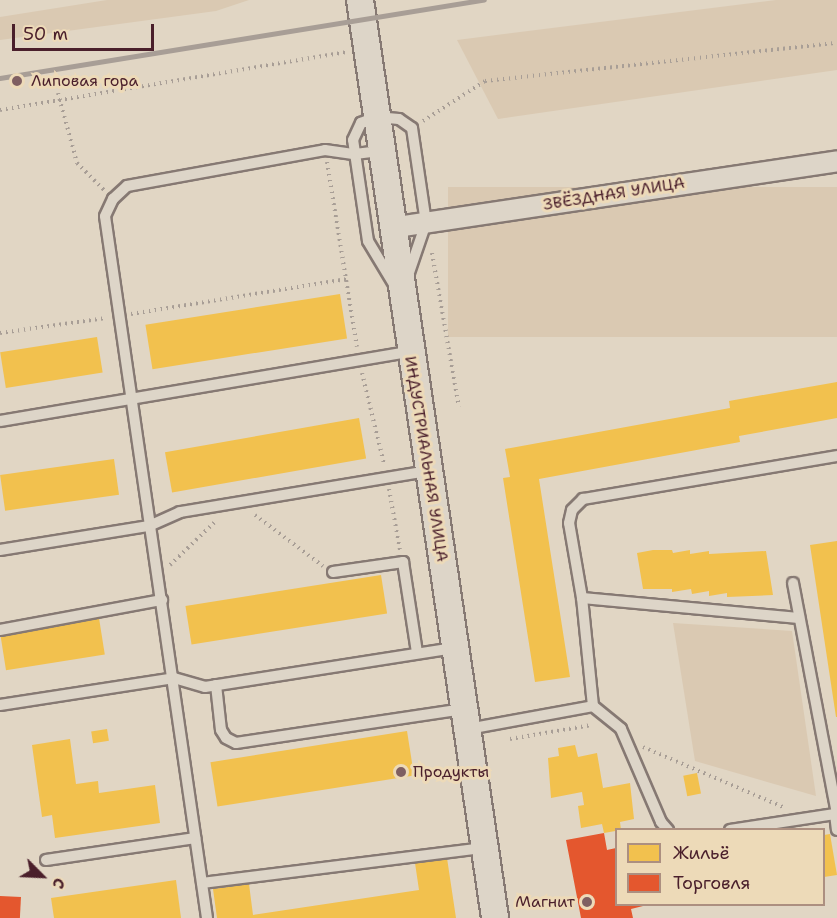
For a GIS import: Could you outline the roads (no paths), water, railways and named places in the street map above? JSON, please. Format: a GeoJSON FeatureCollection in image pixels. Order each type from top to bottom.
{"type":"FeatureCollection","features":[{"type":"Feature","properties":{"kind":"street","name":"ИНДУСТРИАЛЬНАЯ УЛИЦА"},"geometry":{"type":"LineString","coordinates":[[360,0],[376,117],[368,152],[391,228],[495,918]]}},
{"type":"Feature","properties":{"kind":"street","name":"ЗВЁЗДНАЯ УЛИЦА"},"geometry":{"type":"LineString","coordinates":[[391,228],[837,161]]}},
{"type":"Feature","properties":{"kind":"lane"},"geometry":{"type":"LineString","coordinates":[[376,117],[399,119],[412,128],[426,223],[402,296]]}},
{"type":"Feature","properties":{"kind":"lane"},"geometry":{"type":"LineString","coordinates":[[207,918],[174,678],[149,526],[105,216],[113,199],[127,186],[325,150],[368,152],[368,241],[402,296]]}},
{"type":"Feature","properties":{"kind":"lane"},"geometry":{"type":"LineString","coordinates":[[0,421],[410,352]]}},
{"type":"Feature","properties":{"kind":"lane"},"geometry":{"type":"LineString","coordinates":[[593,706],[582,598],[569,523],[572,510],[583,499],[837,456]]}},
{"type":"Feature","properties":{"kind":"lane"},"geometry":{"type":"LineString","coordinates":[[0,550],[149,526],[180,512],[427,471]]}},
{"type":"Feature","properties":{"kind":"lane"},"geometry":{"type":"LineString","coordinates":[[333,572],[403,562],[417,652]]}},
{"type":"Feature","properties":{"kind":"lane"},"geometry":{"type":"LineString","coordinates":[[793,583],[836,813],[837,830]]}},
{"type":"Feature","properties":{"kind":"lane"},"geometry":{"type":"LineString","coordinates":[[582,598],[799,618]]}},
{"type":"Feature","properties":{"kind":"lane"},"geometry":{"type":"LineString","coordinates":[[0,630],[162,600]]}},
{"type":"Feature","properties":{"kind":"lane"},"geometry":{"type":"LineString","coordinates":[[0,705],[174,678],[205,687],[454,648]]}},
{"type":"Feature","properties":{"kind":"lane"},"geometry":{"type":"LineString","coordinates":[[216,685],[221,730],[226,738],[236,742],[593,706],[613,720],[627,740],[661,822],[666,828]]}},
{"type":"Feature","properties":{"kind":"lane"},"geometry":{"type":"LineString","coordinates":[[742,828],[836,813]]}},
{"type":"Feature","properties":{"kind":"lane"},"geometry":{"type":"LineString","coordinates":[[46,860],[195,838]]}},
{"type":"Feature","properties":{"kind":"lane"},"geometry":{"type":"LineString","coordinates":[[202,883],[484,848]]}},
{"type":"Feature","properties":{"kind":"railway"},"geometry":{"type":"LineString","coordinates":[[0,78],[484,0]]}},
{"type":"Feature","properties":{"kind":"place","name":"Липовая гора"},"geometry":{"type":"Point","coordinates":[17,81]}},
{"type":"Feature","properties":{"kind":"place","name":"Продукты"},"geometry":{"type":"Point","coordinates":[401,772]}},
{"type":"Feature","properties":{"kind":"place","name":"Магнит"},"geometry":{"type":"Point","coordinates":[587,902]}}]}
